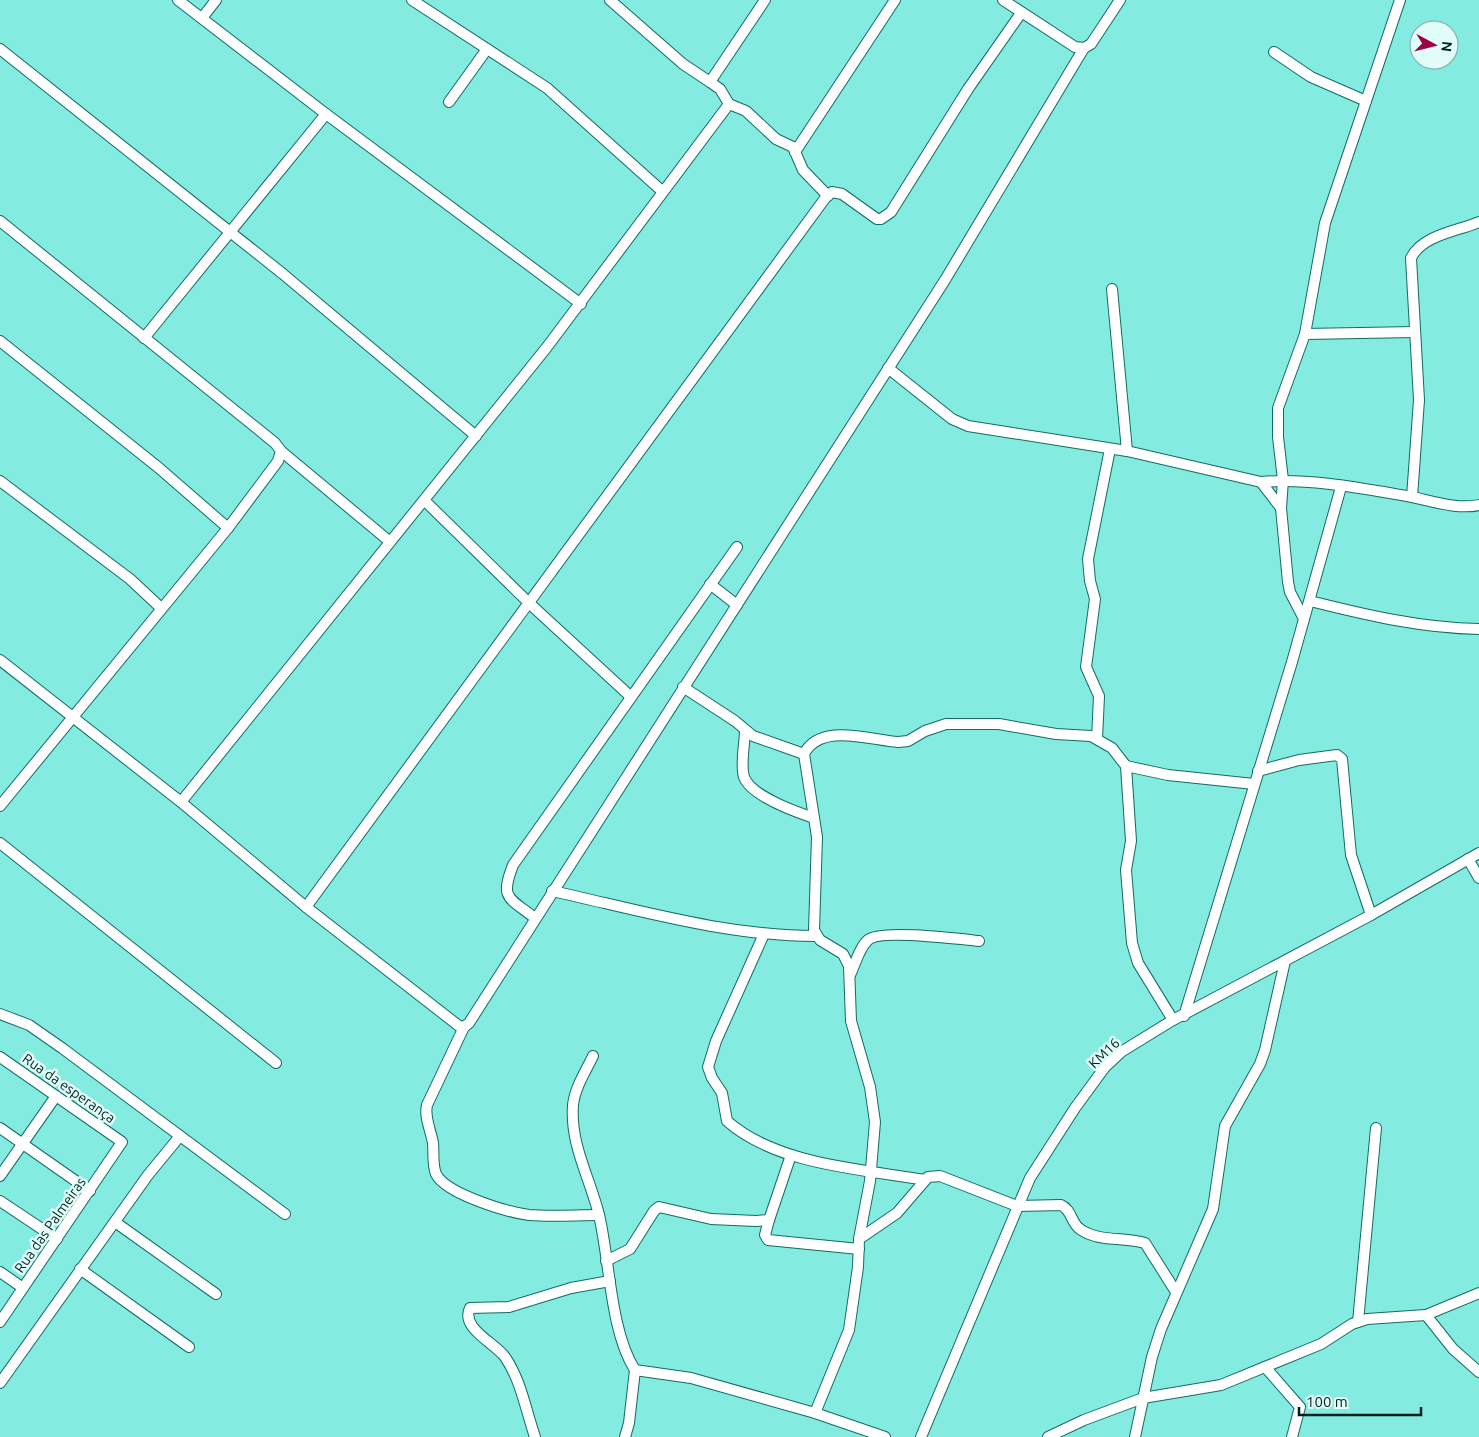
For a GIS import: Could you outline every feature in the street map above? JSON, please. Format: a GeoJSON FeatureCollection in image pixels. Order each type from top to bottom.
{"type":"FeatureCollection","features":[{"type":"Feature","properties":{"kind":"street"},"geometry":{"type":"LineString","coordinates":[[178,0],[326,114],[581,304]]}},
{"type":"Feature","properties":{"kind":"street"},"geometry":{"type":"LineString","coordinates":[[202,18],[216,0]]}},
{"type":"Feature","properties":{"kind":"street"},"geometry":{"type":"LineString","coordinates":[[412,0],[547,88],[662,191]]}},
{"type":"Feature","properties":{"kind":"street"},"geometry":{"type":"LineString","coordinates":[[710,82],[765,0]]}},
{"type":"Feature","properties":{"kind":"street"},"geometry":{"type":"LineString","coordinates":[[795,152],[895,0]]}},
{"type":"Feature","properties":{"kind":"street"},"geometry":{"type":"LineString","coordinates":[[1008,2],[1021,13],[1076,48],[1084,48],[1092,44],[1120,0]]}},
{"type":"Feature","properties":{"kind":"street"},"geometry":{"type":"LineString","coordinates":[[1304,619],[1288,588],[1282,508],[1283,480],[1278,437],[1278,408],[1305,334],[1325,223],[1400,0]]}},
{"type":"Feature","properties":{"kind":"street"},"geometry":{"type":"LineString","coordinates":[[617,2],[683,64],[720,89],[729,104],[746,111],[776,139],[790,145],[803,170],[828,196]]}},
{"type":"Feature","properties":{"kind":"street"},"geometry":{"type":"LineString","coordinates":[[306,907],[828,196],[832,192],[842,194],[877,219],[881,219],[891,212],[968,89],[1021,13]]}},
{"type":"Feature","properties":{"kind":"street"},"geometry":{"type":"LineString","coordinates":[[599,1215],[529,1215],[480,1201],[447,1187],[442,1182],[434,1165],[433,1145],[426,1109],[464,1028],[469,1023],[980,223],[1084,48]]}},
{"type":"Feature","properties":{"kind":"street"},"geometry":{"type":"LineString","coordinates":[[0,49],[230,232],[476,436]]}},
{"type":"Feature","properties":{"kind":"street"},"geometry":{"type":"LineString","coordinates":[[449,102],[487,49]]}},
{"type":"Feature","properties":{"kind":"street"},"geometry":{"type":"LineString","coordinates":[[1274,52],[1311,77],[1366,101]]}},
{"type":"Feature","properties":{"kind":"street"},"geometry":{"type":"LineString","coordinates":[[181,802],[389,542],[425,501],[581,304],[662,191],[729,104]]}},
{"type":"Feature","properties":{"kind":"street"},"geometry":{"type":"LineString","coordinates":[[144,338],[326,114]]}},
{"type":"Feature","properties":{"kind":"street"},"geometry":{"type":"LineString","coordinates":[[0,220],[275,443],[281,451],[389,542]]}},
{"type":"Feature","properties":{"kind":"street"},"geometry":{"type":"LineString","coordinates":[[1412,497],[1419,422],[1410,261],[1413,253],[1423,245],[1448,233],[1479,222]]}},
{"type":"Feature","properties":{"kind":"street"},"geometry":{"type":"LineString","coordinates":[[1112,289],[1126,451]]}},
{"type":"Feature","properties":{"kind":"street"},"geometry":{"type":"LineString","coordinates":[[1305,334],[1415,332]]}},
{"type":"Feature","properties":{"kind":"street"},"geometry":{"type":"LineString","coordinates":[[0,341],[159,468],[228,528]]}},
{"type":"Feature","properties":{"kind":"street"},"geometry":{"type":"LineString","coordinates":[[888,368],[960,423],[1126,451],[1261,482],[1283,480],[1341,486],[1463,506],[1479,505]]}},
{"type":"Feature","properties":{"kind":"street"},"geometry":{"type":"LineString","coordinates":[[1097,739],[1099,696],[1086,667],[1095,599],[1089,576],[1088,559],[1110,449]]}},
{"type":"Feature","properties":{"kind":"street"},"geometry":{"type":"LineString","coordinates":[[0,806],[228,528],[278,461],[281,451]]}},
{"type":"Feature","properties":{"kind":"street"},"geometry":{"type":"LineString","coordinates":[[0,481],[130,579],[161,608]]}},
{"type":"Feature","properties":{"kind":"street"},"geometry":{"type":"LineString","coordinates":[[1261,482],[1282,508]]}},
{"type":"Feature","properties":{"kind":"street"},"geometry":{"type":"LineString","coordinates":[[1184,1016],[1310,601],[1341,486]]}},
{"type":"Feature","properties":{"kind":"street"},"geometry":{"type":"LineString","coordinates":[[425,501],[529,603],[630,696]]}},
{"type":"Feature","properties":{"kind":"street"},"geometry":{"type":"LineString","coordinates":[[535,918],[507,895],[506,882],[513,865],[630,696],[737,547]]}},
{"type":"Feature","properties":{"kind":"street"},"geometry":{"type":"LineString","coordinates":[[710,584],[736,605]]}},
{"type":"Feature","properties":{"kind":"street"},"geometry":{"type":"LineString","coordinates":[[1310,601],[1388,620],[1456,629],[1479,630]]}},
{"type":"Feature","properties":{"kind":"street"},"geometry":{"type":"LineString","coordinates":[[0,660],[71,718],[181,802],[306,907],[464,1028]]}},
{"type":"Feature","properties":{"kind":"street"},"geometry":{"type":"LineString","coordinates":[[683,687],[735,720],[745,730],[762,740],[804,754]]}},
{"type":"Feature","properties":{"kind":"street"},"geometry":{"type":"LineString","coordinates":[[816,936],[814,917],[817,879],[817,837],[804,754],[811,743],[825,737],[836,736],[898,742],[908,741],[925,731],[946,724],[1016,725],[1097,739],[1112,748],[1126,766],[1131,841],[1126,870],[1132,942],[1138,963],[1173,1020]]}},
{"type":"Feature","properties":{"kind":"street"},"geometry":{"type":"LineString","coordinates":[[745,730],[743,770],[745,779],[772,801],[814,818]]}},
{"type":"Feature","properties":{"kind":"street"},"geometry":{"type":"LineString","coordinates":[[1258,771],[1308,759],[1337,755],[1342,759],[1350,855],[1371,915]]}},
{"type":"Feature","properties":{"kind":"street"},"geometry":{"type":"LineString","coordinates":[[1126,766],[1168,775],[1254,784]]}},
{"type":"Feature","properties":{"kind":"street"},"geometry":{"type":"LineString","coordinates":[[0,843],[276,1064]]}},
{"type":"Feature","properties":{"kind":"street","name":"KM16"},"geometry":{"type":"LineString","coordinates":[[921,1437],[1030,1178],[1075,1108],[1105,1067],[1121,1052],[1173,1020],[1184,1016],[1371,915],[1479,853]]}},
{"type":"Feature","properties":{"kind":"street"},"geometry":{"type":"LineString","coordinates":[[1468,859],[1479,878]]}},
{"type":"Feature","properties":{"kind":"street"},"geometry":{"type":"LineString","coordinates":[[552,891],[657,916],[764,934],[816,936],[843,954],[849,966],[852,1021],[875,1112],[871,1170],[859,1244],[849,1330],[815,1413]]}},
{"type":"Feature","properties":{"kind":"street"},"geometry":{"type":"LineString","coordinates":[[764,934],[716,1041],[708,1067],[712,1078],[722,1093],[727,1120],[766,1145],[791,1155],[926,1180]]}},
{"type":"Feature","properties":{"kind":"street"},"geometry":{"type":"LineString","coordinates":[[850,976],[866,942],[875,937],[893,934],[979,941]]}},
{"type":"Feature","properties":{"kind":"street"},"geometry":{"type":"LineString","coordinates":[[1135,1437],[1152,1356],[1176,1292],[1213,1209],[1225,1126],[1266,1050],[1285,961]]}},
{"type":"Feature","properties":{"kind":"street"},"geometry":{"type":"LineString","coordinates":[[0,1014],[36,1030],[150,1112],[285,1214]]}},
{"type":"Feature","properties":{"kind":"street"},"geometry":{"type":"LineString","coordinates":[[593,1056],[576,1092],[573,1105],[578,1153],[599,1215],[621,1335],[628,1359],[635,1370],[629,1423],[625,1437]]}},
{"type":"Feature","properties":{"kind":"street","name":"Rua da esperança"},"geometry":{"type":"LineString","coordinates":[[0,1057],[122,1142]]}},
{"type":"Feature","properties":{"kind":"street"},"geometry":{"type":"LineString","coordinates":[[0,1176],[56,1096]]}},
{"type":"Feature","properties":{"kind":"street"},"geometry":{"type":"LineString","coordinates":[[0,1128],[90,1191]]}},
{"type":"Feature","properties":{"kind":"street"},"geometry":{"type":"LineString","coordinates":[[1358,1322],[1376,1128]]}},
{"type":"Feature","properties":{"kind":"street"},"geometry":{"type":"LineString","coordinates":[[0,1383],[80,1268],[180,1136]]}},
{"type":"Feature","properties":{"kind":"street","name":"Rua das Palmeiras"},"geometry":{"type":"LineString","coordinates":[[0,1322],[122,1142]]}},
{"type":"Feature","properties":{"kind":"street"},"geometry":{"type":"LineString","coordinates":[[791,1155],[769,1220],[765,1236],[768,1240],[859,1244],[897,1213],[926,1180],[933,1175],[1017,1206],[1061,1205],[1066,1207],[1074,1224],[1084,1232],[1145,1243],[1176,1292]]}},
{"type":"Feature","properties":{"kind":"street"},"geometry":{"type":"LineString","coordinates":[[0,1201],[57,1239]]}},
{"type":"Feature","properties":{"kind":"street"},"geometry":{"type":"LineString","coordinates":[[606,1261],[630,1249],[654,1211],[659,1207],[711,1219],[769,1220]]}},
{"type":"Feature","properties":{"kind":"street"},"geometry":{"type":"LineString","coordinates":[[115,1222],[216,1294]]}},
{"type":"Feature","properties":{"kind":"street"},"geometry":{"type":"LineString","coordinates":[[80,1268],[189,1347]]}},
{"type":"Feature","properties":{"kind":"street"},"geometry":{"type":"LineString","coordinates":[[0,1272],[23,1288]]}},
{"type":"Feature","properties":{"kind":"street"},"geometry":{"type":"LineString","coordinates":[[534,1437],[518,1382],[510,1365],[505,1356],[477,1331],[469,1320],[468,1313],[470,1308],[509,1307],[571,1288],[610,1281]]}},
{"type":"Feature","properties":{"kind":"street"},"geometry":{"type":"LineString","coordinates":[[1048,1437],[1084,1420],[1143,1398],[1206,1389],[1266,1367],[1321,1344],[1358,1322],[1380,1318],[1426,1315],[1479,1293]]}},
{"type":"Feature","properties":{"kind":"street"},"geometry":{"type":"LineString","coordinates":[[1426,1315],[1453,1349],[1479,1372]]}},
{"type":"Feature","properties":{"kind":"street"},"geometry":{"type":"LineString","coordinates":[[1266,1367],[1300,1407],[1292,1437]]}},
{"type":"Feature","properties":{"kind":"street"},"geometry":{"type":"LineString","coordinates":[[635,1370],[691,1378],[815,1413],[885,1437]]}}]}
